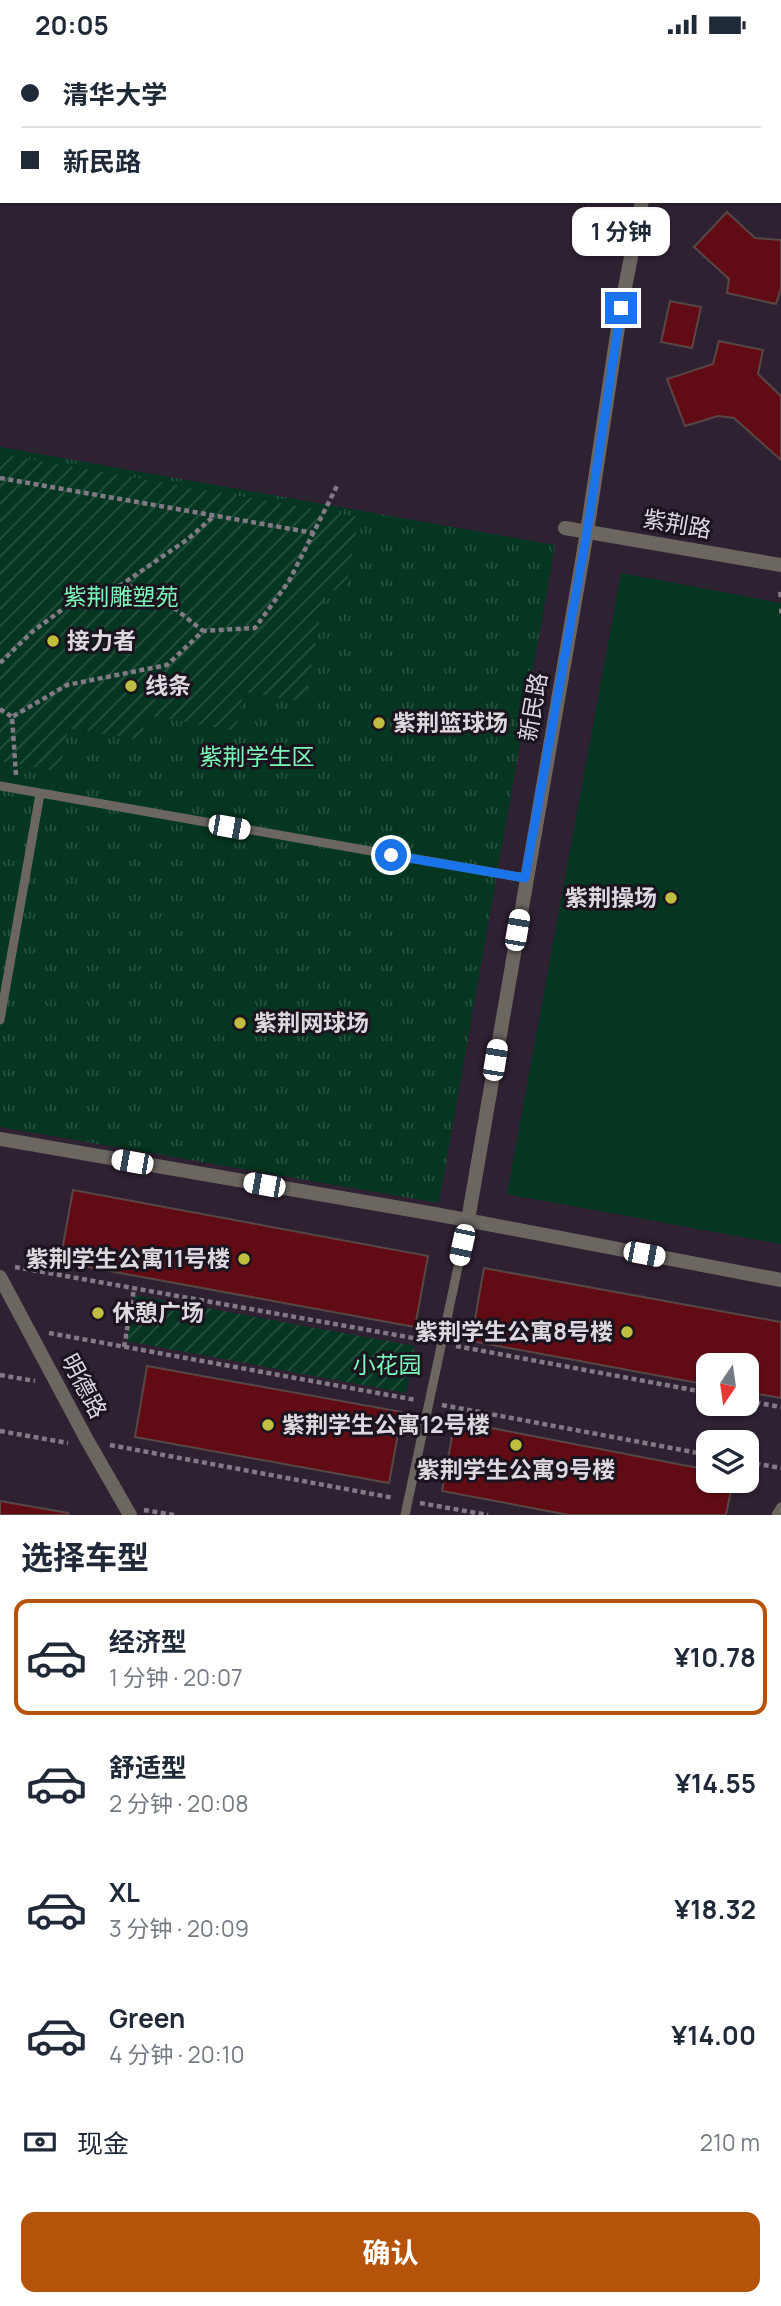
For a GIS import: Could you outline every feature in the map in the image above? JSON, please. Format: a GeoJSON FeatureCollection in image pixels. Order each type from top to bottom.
{"type":"FeatureCollection","features":[{"type":"Feature","properties":{"kind":"street","name":"新民路"},"geometry":{"type":"LineString","coordinates":[[468,1220],[525,878],[587,532],[621,308],[642,203]]}},
{"type":"Feature","properties":{"kind":"street","name":"紫荆路"},"geometry":{"type":"LineString","coordinates":[[565,528],[781,565]]}},
{"type":"Feature","properties":{"kind":"street"},"geometry":{"type":"LineString","coordinates":[[0,1139],[468,1220],[781,1280]]}},
{"type":"Feature","properties":{"kind":"street","name":"明德路"},"geometry":{"type":"LineString","coordinates":[[0,1277],[130,1515]]}},
{"type":"Feature","properties":{"kind":"lane"},"geometry":{"type":"LineString","coordinates":[[0,786],[525,878]]}},
{"type":"Feature","properties":{"kind":"lane"},"geometry":{"type":"LineString","coordinates":[[0,1020],[40,794]]}},
{"type":"Feature","properties":{"kind":"lane"},"geometry":{"type":"LineString","coordinates":[[405,1515],[468,1220]]}},
{"type":"Feature","properties":{"kind":"lane"},"geometry":{"type":"LineString","coordinates":[[776,1515],[781,1507]]}},
{"type":"Feature","properties":{"kind":"path"},"geometry":{"type":"LineString","coordinates":[[0,478],[314,533]]}},
{"type":"Feature","properties":{"kind":"path"},"geometry":{"type":"LineString","coordinates":[[12,717],[67,685],[167,665],[203,631],[255,628],[289,581],[337,487]]}},
{"type":"Feature","properties":{"kind":"path"},"geometry":{"type":"LineString","coordinates":[[0,663],[33,632],[79,597],[121,585],[188,539],[214,516]]}},
{"type":"Feature","properties":{"kind":"path"},"geometry":{"type":"LineString","coordinates":[[121,585],[152,590],[203,631]]}},
{"type":"Feature","properties":{"kind":"path"},"geometry":{"type":"LineString","coordinates":[[780,592],[781,598]]}},
{"type":"Feature","properties":{"kind":"path"},"geometry":{"type":"LineString","coordinates":[[0,709],[12,717]]}},
{"type":"Feature","properties":{"kind":"path"},"geometry":{"type":"LineString","coordinates":[[12,717],[17,789]]}},
{"type":"Feature","properties":{"kind":"path"},"geometry":{"type":"LineString","coordinates":[[13,1267],[696,1391]]}},
{"type":"Feature","properties":{"kind":"path"},"geometry":{"type":"LineString","coordinates":[[124,1347],[134,1289]]}},
{"type":"Feature","properties":{"kind":"path"},"geometry":{"type":"LineString","coordinates":[[28,1329],[696,1453]]}},
{"type":"Feature","properties":{"kind":"path"},"geometry":{"type":"LineString","coordinates":[[0,1374],[57,1385]]}},
{"type":"Feature","properties":{"kind":"path"},"geometry":{"type":"LineString","coordinates":[[760,1403],[781,1407]]}},
{"type":"Feature","properties":{"kind":"path"},"geometry":{"type":"LineString","coordinates":[[0,1431],[89,1443],[488,1515]]}},
{"type":"Feature","properties":{"kind":"path"},"geometry":{"type":"LineString","coordinates":[[759,1464],[781,1468]]}},
{"type":"Feature","properties":{"kind":"shaded area"},"geometry":{"type":"Polygon","coordinates":[[[0,203],[781,203],[781,1515],[0,1515],[0,203]]]}},
{"type":"Feature","properties":{"kind":"green space","name":"紫荆学生区"},"geometry":{"type":"Polygon","coordinates":[[[0,447],[555,545],[439,1203],[0,1127],[0,447]]]}},
{"type":"Feature","properties":{"kind":"green space","name":"紫荆雕塑苑"},"geometry":{"type":"Polygon","coordinates":[[[0,454],[359,517],[345,592],[325,589],[305,702],[243,692],[236,731],[146,715],[141,740],[68,728],[60,772],[0,761],[0,454]]]}},
{"type":"Feature","properties":{"kind":"green space","name":"紫荆操场"},"geometry":{"type":"Polygon","coordinates":[[[621,573],[781,603],[781,1244],[507,1194],[621,573]]]}},
{"type":"Feature","properties":{"kind":"green space","name":"小花园"},"geometry":{"type":"Polygon","coordinates":[[[135,1295],[415,1346],[406,1393],[127,1341],[135,1295]]]}},
{"type":"Feature","properties":{"kind":"building"},"geometry":{"type":"Polygon","coordinates":[[[727,212],[755,238],[781,240],[781,288],[776,304],[727,293],[729,279],[694,247],[727,212]]]}},
{"type":"Feature","properties":{"kind":"building"},"geometry":{"type":"Polygon","coordinates":[[[670,301],[701,307],[692,348],[661,342],[670,301]]]}},
{"type":"Feature","properties":{"kind":"building"},"geometry":{"type":"Polygon","coordinates":[[[719,341],[763,350],[758,374],[781,396],[781,460],[734,418],[718,416],[685,426],[667,379],[713,364],[719,341]]]}},
{"type":"Feature","properties":{"kind":"building","name":"紫荆学生公寓11号楼"},"geometry":{"type":"Polygon","coordinates":[[[73,1190],[428,1256],[415,1327],[60,1262],[73,1190]]]}},
{"type":"Feature","properties":{"kind":"building","name":"紫荆学生公寓8号楼"},"geometry":{"type":"Polygon","coordinates":[[[484,1268],[781,1322],[781,1398],[760,1394],[760,1353],[696,1353],[696,1383],[471,1341],[484,1268]]]}},
{"type":"Feature","properties":{"kind":"building","name":"紫荆学生公寓12号楼"},"geometry":{"type":"Polygon","coordinates":[[[147,1366],[402,1412],[389,1483],[135,1437],[147,1366]]]}},
{"type":"Feature","properties":{"kind":"building","name":"紫荆学生公寓9号楼"},"geometry":{"type":"Polygon","coordinates":[[[455,1421],[696,1467],[696,1493],[731,1493],[726,1515],[569,1515],[442,1491],[455,1421]]]}},
{"type":"Feature","properties":{"kind":"building"},"geometry":{"type":"Polygon","coordinates":[[[0,1501],[68,1513],[69,1515],[0,1515],[0,1501]]]}},
{"type":"Feature","properties":{"kind":"place","name":"接力者"},"geometry":{"type":"Point","coordinates":[53,641]}},
{"type":"Feature","properties":{"kind":"place","name":"线条"},"geometry":{"type":"Point","coordinates":[131,686]}},
{"type":"Feature","properties":{"kind":"place","name":"紫荆篮球场"},"geometry":{"type":"Point","coordinates":[379,723]}},
{"type":"Feature","properties":{"kind":"place","name":"紫荆操场"},"geometry":{"type":"Point","coordinates":[671,898]}},
{"type":"Feature","properties":{"kind":"place","name":"紫荆网球场"},"geometry":{"type":"Point","coordinates":[240,1023]}},
{"type":"Feature","properties":{"kind":"place","name":"紫荆学生公寓11号楼"},"geometry":{"type":"Point","coordinates":[244,1259]}},
{"type":"Feature","properties":{"kind":"place","name":"休憩广场"},"geometry":{"type":"Point","coordinates":[98,1313]}},
{"type":"Feature","properties":{"kind":"place","name":"紫荆学生公寓8号楼"},"geometry":{"type":"Point","coordinates":[627,1332]}},
{"type":"Feature","properties":{"kind":"place","name":"紫荆学生公寓12号楼"},"geometry":{"type":"Point","coordinates":[268,1425]}},
{"type":"Feature","properties":{"kind":"place","name":"紫荆学生公寓9号楼"},"geometry":{"type":"Point","coordinates":[516,1445]}},
{"type":"Feature","properties":{"kind":"route"},"geometry":{"type":"LineString","coordinates":[[391,855],[525,878],[587,532],[621,308]]}}]}
